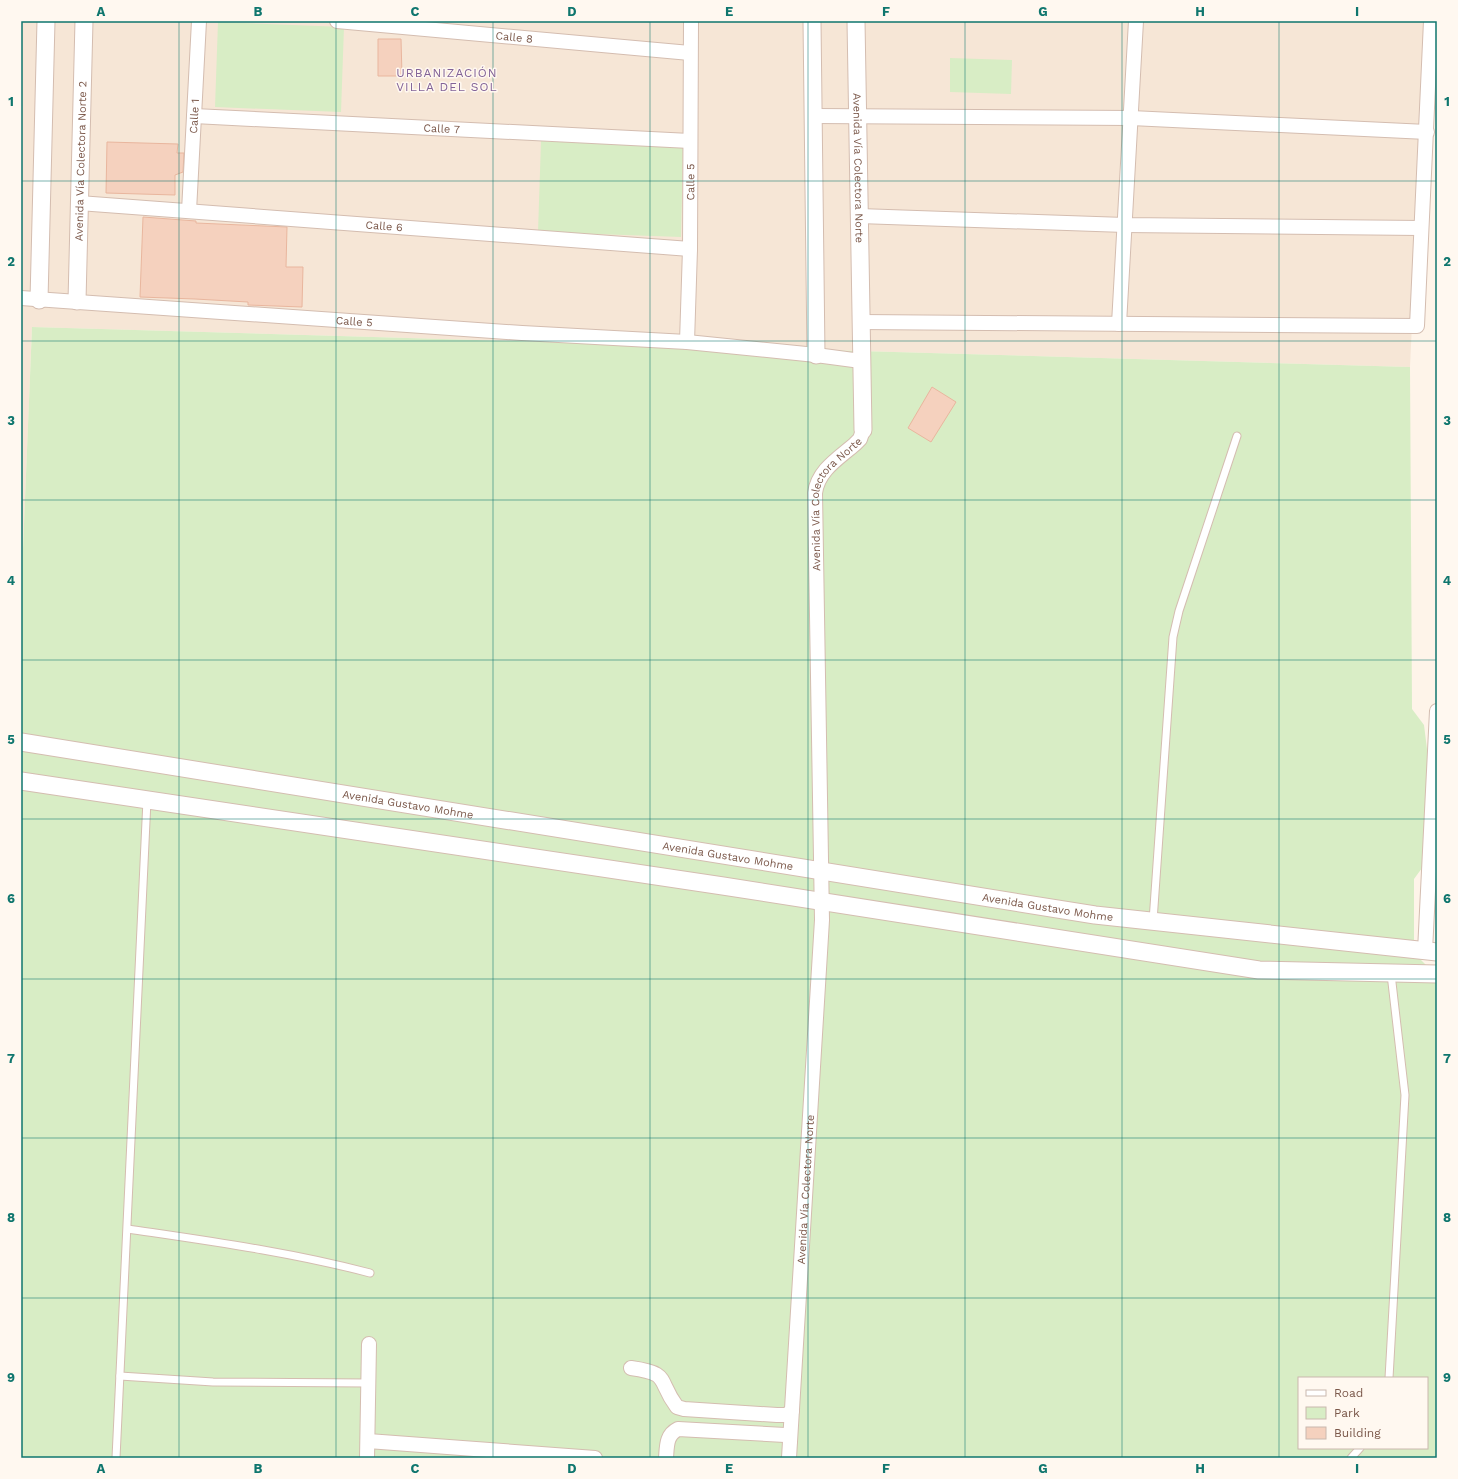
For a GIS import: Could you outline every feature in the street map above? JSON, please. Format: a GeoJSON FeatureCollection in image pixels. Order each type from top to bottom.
{"type":"FeatureCollection","features":[{"type":"Feature","properties":{"kind":"street"},"geometry":{"type":"LineString","coordinates":[[39,300],[46,21]]}},
{"type":"Feature","properties":{"kind":"street","name":"Avenida Vía Colectora Norte 2"},"geometry":{"type":"LineString","coordinates":[[77,301],[84,21]]}},
{"type":"Feature","properties":{"kind":"street","name":"Calle 1"},"geometry":{"type":"LineString","coordinates":[[189,211],[199,21]]}},
{"type":"Feature","properties":{"kind":"street","name":"Calle 8"},"geometry":{"type":"LineString","coordinates":[[337,21],[690,53]]}},
{"type":"Feature","properties":{"kind":"street","name":"Calle 5"},"geometry":{"type":"LineString","coordinates":[[687,342],[690,249],[690,21]]}},
{"type":"Feature","properties":{"kind":"street"},"geometry":{"type":"LineString","coordinates":[[812,21],[815,116],[816,355]]}},
{"type":"Feature","properties":{"kind":"street","name":"Avenida Vía Colectora Norte"},"geometry":{"type":"LineString","coordinates":[[789,1458],[823,901],[815,493],[816,484],[824,470],[860,439],[863,430],[856,117],[856,21]]}},
{"type":"Feature","properties":{"kind":"street"},"geometry":{"type":"LineString","coordinates":[[1119,324],[1136,21]]}},
{"type":"Feature","properties":{"kind":"street"},"geometry":{"type":"LineString","coordinates":[[860,322],[1417,326],[1432,21]]}},
{"type":"Feature","properties":{"kind":"street","name":"Calle 7"},"geometry":{"type":"LineString","coordinates":[[194,116],[690,141]]}},
{"type":"Feature","properties":{"kind":"street"},"geometry":{"type":"LineString","coordinates":[[815,116],[1131,118],[1427,132]]}},
{"type":"Feature","properties":{"kind":"street","name":"Calle 6"},"geometry":{"type":"LineString","coordinates":[[79,203],[690,249]]}},
{"type":"Feature","properties":{"kind":"street"},"geometry":{"type":"LineString","coordinates":[[859,216],[1125,225],[1421,228]]}},
{"type":"Feature","properties":{"kind":"street","name":"Calle 5"},"geometry":{"type":"LineString","coordinates":[[21,298],[514,332],[687,342],[861,361]]}},
{"type":"Feature","properties":{"kind":"street"},"geometry":{"type":"LineString","coordinates":[[1431,952],[1437,711]]}},
{"type":"Feature","properties":{"kind":"street","name":"Avenida Gustavo Mohme"},"geometry":{"type":"LineString","coordinates":[[21,742],[1095,915],[1431,952]]}},
{"type":"Feature","properties":{"kind":"street"},"geometry":{"type":"LineString","coordinates":[[21,781],[823,901],[1259,970],[1437,974]]}},
{"type":"Feature","properties":{"kind":"street"},"geometry":{"type":"LineString","coordinates":[[367,1458],[369,1344]]}},
{"type":"Feature","properties":{"kind":"street"},"geometry":{"type":"LineString","coordinates":[[631,1368],[652,1371],[658,1375],[677,1407],[684,1409],[777,1415],[786,1415],[792,1411]]}},
{"type":"Feature","properties":{"kind":"street"},"geometry":{"type":"LineString","coordinates":[[666,1458],[668,1438],[673,1431],[678,1429],[785,1435],[789,1437],[790,1441]]}},
{"type":"Feature","properties":{"kind":"street"},"geometry":{"type":"LineString","coordinates":[[368,1441],[559,1457],[595,1458]]}},
{"type":"Feature","properties":{"kind":"lane"},"geometry":{"type":"LineString","coordinates":[[1153,921],[1173,637],[1183,599],[1237,436]]}},
{"type":"Feature","properties":{"kind":"lane"},"geometry":{"type":"LineString","coordinates":[[116,1458],[148,800]]}},
{"type":"Feature","properties":{"kind":"lane"},"geometry":{"type":"LineString","coordinates":[[1389,1377],[1405,1095],[1390,973]]}},
{"type":"Feature","properties":{"kind":"lane"},"geometry":{"type":"LineString","coordinates":[[128,1229],[241,1245],[314,1259],[370,1273]]}},
{"type":"Feature","properties":{"kind":"lane"},"geometry":{"type":"LineString","coordinates":[[120,1376],[213,1382],[368,1383]]}},
{"type":"Feature","properties":{"kind":"lane"},"geometry":{"type":"LineString","coordinates":[[1351,1458],[1359,1449]]}},
{"type":"Feature","properties":{"kind":"shaded area"},"geometry":{"type":"Polygon","coordinates":[[[21,21],[1426,21],[1410,367],[32,327],[21,598],[21,21]]]}},
{"type":"Feature","properties":{"kind":"green space"},"geometry":{"type":"Polygon","coordinates":[[[218,22],[344,27],[341,112],[215,107],[218,22]]]}},
{"type":"Feature","properties":{"kind":"green space"},"geometry":{"type":"Polygon","coordinates":[[[950,58],[1012,60],[1011,94],[950,92],[950,58]]]}},
{"type":"Feature","properties":{"kind":"green space"},"geometry":{"type":"Polygon","coordinates":[[[541,141],[683,146],[681,237],[538,232],[541,141]]]}},
{"type":"Feature","properties":{"kind":"green space"},"geometry":{"type":"Polygon","coordinates":[[[32,327],[1410,367],[1412,709],[1424,725],[1430,773],[1425,864],[1414,879],[1414,953],[1433,972],[1437,972],[1437,1458],[21,1458],[21,598],[32,327]]]}},
{"type":"Feature","properties":{"kind":"building"},"geometry":{"type":"Polygon","coordinates":[[[378,39],[401,39],[402,76],[378,76],[378,39]]]}},
{"type":"Feature","properties":{"kind":"building"},"geometry":{"type":"Polygon","coordinates":[[[107,142],[178,144],[177,153],[184,153],[183,172],[175,175],[175,195],[106,193],[107,142]]]}},
{"type":"Feature","properties":{"kind":"building"},"geometry":{"type":"Polygon","coordinates":[[[143,217],[196,221],[196,223],[287,227],[286,267],[303,267],[302,307],[248,305],[248,302],[140,297],[143,217]]]}},
{"type":"Feature","properties":{"kind":"building"},"geometry":{"type":"Polygon","coordinates":[[[932,387],[956,402],[931,442],[908,428],[932,387]]]}},
{"type":"Feature","properties":{"kind":"district","name":"URBANIZACIÓN VILLA DEL SOL"},"geometry":{"type":"Point","coordinates":[447,80]}}]}
